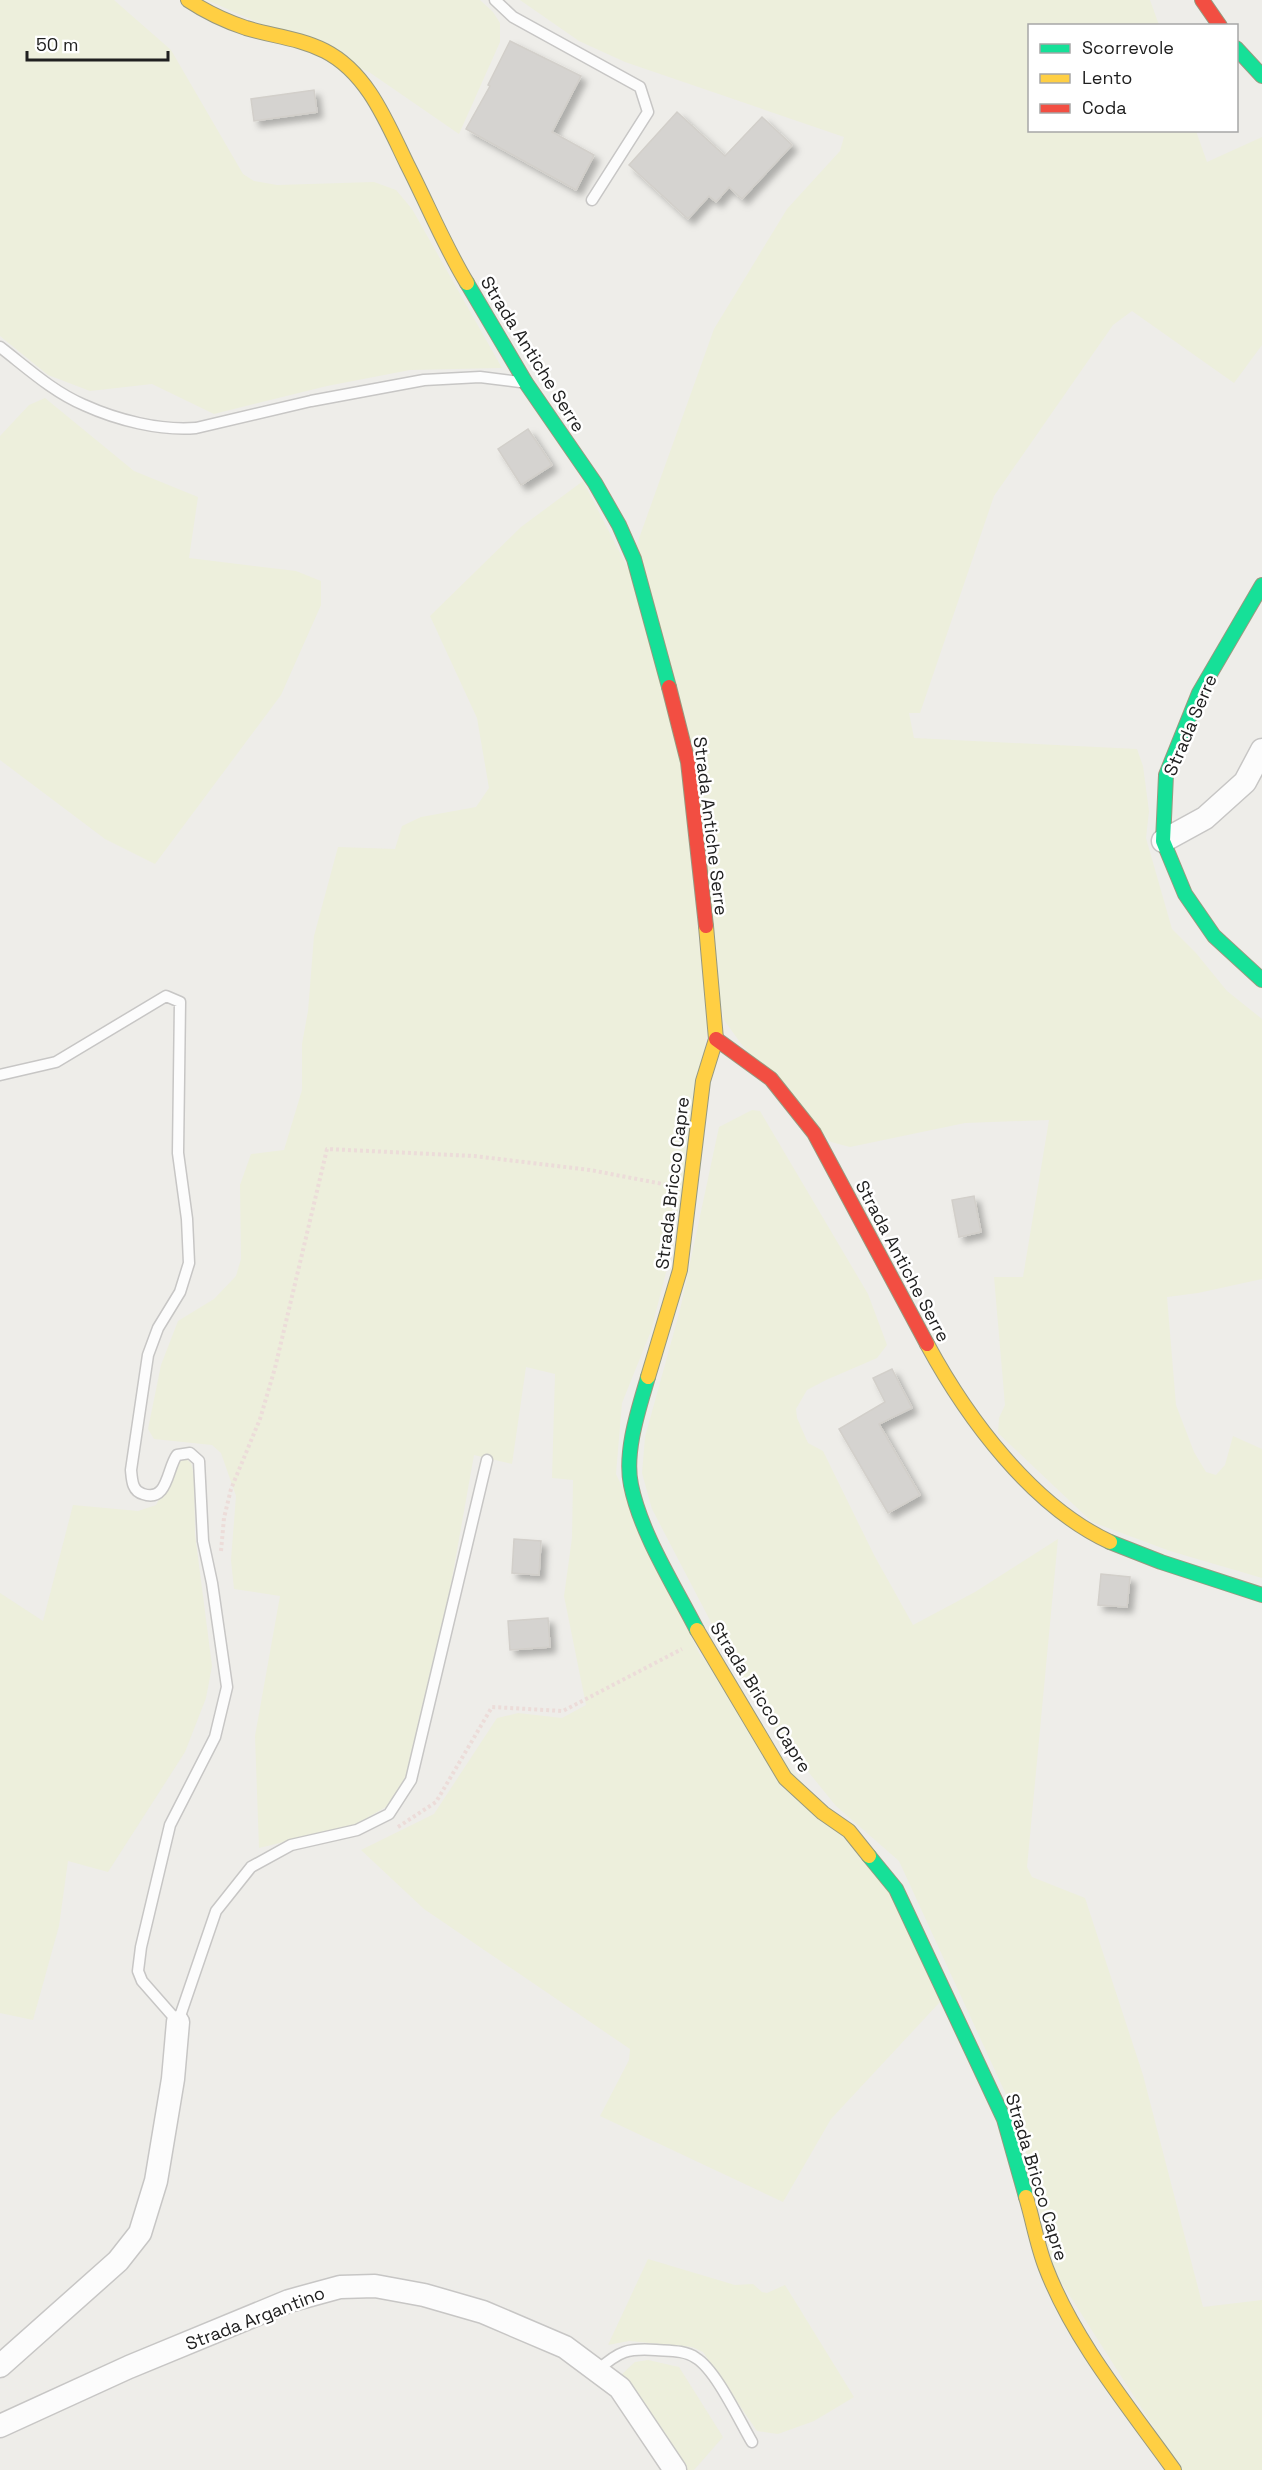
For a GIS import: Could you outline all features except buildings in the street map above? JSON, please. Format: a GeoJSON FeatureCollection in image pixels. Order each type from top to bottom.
{"type":"FeatureCollection","features":[{"type":"Feature","properties":{"kind":"street","name":"Strada Antiche Serre"},"geometry":{"type":"LineString","coordinates":[[188,0],[204,10],[246,28],[303,41],[327,52],[351,69],[367,89],[386,120],[459,270],[526,383],[595,483],[619,525],[634,559],[650,611],[688,762],[701,869],[716,1039],[771,1079],[814,1133],[946,1379],[970,1413],[1018,1471],[1064,1513],[1101,1538],[1155,1559],[1262,1594]]}},
{"type":"Feature","properties":{"kind":"street"},"geometry":{"type":"LineString","coordinates":[[1202,0],[1219,24]]}},
{"type":"Feature","properties":{"kind":"street"},"geometry":{"type":"LineString","coordinates":[[1238,50],[1262,76]]}},
{"type":"Feature","properties":{"kind":"street","name":"Strada Serre"},"geometry":{"type":"LineString","coordinates":[[1262,585],[1199,693],[1166,775],[1163,841],[1185,894],[1214,936],[1262,980]]}},
{"type":"Feature","properties":{"kind":"street"},"geometry":{"type":"LineString","coordinates":[[1163,841],[1204,818],[1245,782],[1262,750]]}},
{"type":"Feature","properties":{"kind":"street","name":"Strada Bricco Capre"},"geometry":{"type":"LineString","coordinates":[[716,1039],[703,1081],[680,1270],[640,1404],[631,1445],[630,1483],[642,1522],[702,1639],[785,1778],[823,1813],[849,1831],[896,1889],[1004,2119],[1046,2268],[1066,2309],[1099,2366],[1174,2470]]}},
{"type":"Feature","properties":{"kind":"street"},"geometry":{"type":"LineString","coordinates":[[0,2367],[118,2262],[140,2233],[156,2181],[173,2079],[178,2022]]}},
{"type":"Feature","properties":{"kind":"street","name":"Strada Argantino"},"geometry":{"type":"LineString","coordinates":[[0,2426],[129,2367],[289,2301],[340,2287],[375,2286],[424,2295],[483,2312],[565,2347],[620,2388],[675,2470]]}},
{"type":"Feature","properties":{"kind":"lane"},"geometry":{"type":"LineString","coordinates":[[495,0],[513,17],[640,87],[648,112],[592,200]]}},
{"type":"Feature","properties":{"kind":"lane"},"geometry":{"type":"LineString","coordinates":[[0,347],[36,375],[83,405],[133,421],[179,429],[196,428],[310,401],[424,380],[480,377],[526,383]]}},
{"type":"Feature","properties":{"kind":"lane"},"geometry":{"type":"LineString","coordinates":[[0,1076],[56,1062],[166,996],[180,1002],[178,1153],[187,1219],[189,1263],[180,1292],[158,1328],[148,1355],[135,1438],[132,1482],[139,1492],[150,1496],[156,1494],[165,1486],[177,1455],[190,1453],[197,1457],[200,1465],[203,1541],[212,1583],[226,1687],[215,1737],[170,1825],[141,1947],[138,1971],[142,1981],[178,2022],[216,1911],[251,1867],[291,1845],[357,1830],[389,1814],[411,1780],[487,1460]]}},
{"type":"Feature","properties":{"kind":"lane"},"geometry":{"type":"LineString","coordinates":[[598,2370],[616,2354],[639,2349],[676,2351],[695,2356],[709,2368],[752,2442]]}},
{"type":"Feature","properties":{"kind":"path"},"geometry":{"type":"LineString","coordinates":[[212,1583],[219,1568],[224,1518],[231,1489],[260,1419],[288,1318],[327,1149],[474,1156],[590,1170],[689,1189]]}},
{"type":"Feature","properties":{"kind":"path"},"geometry":{"type":"LineString","coordinates":[[357,1830],[398,1827],[436,1802],[492,1707],[563,1711],[702,1639]]}},
{"type":"Feature","properties":{"kind":"green space"},"geometry":{"type":"Polygon","coordinates":[[[0,0],[114,0],[171,50],[243,174],[254,181],[277,185],[374,182],[396,190],[412,209],[502,368],[410,370],[327,386],[214,414],[152,384],[90,391],[48,375],[0,336],[0,0]]]}},
{"type":"Feature","properties":{"kind":"green space"},"geometry":{"type":"Polygon","coordinates":[[[207,0],[480,0],[493,12],[500,23],[500,42],[459,134],[369,72],[207,0]]]}},
{"type":"Feature","properties":{"kind":"green space"},"geometry":{"type":"Polygon","coordinates":[[[520,0],[1150,0],[1159,24],[1028,24],[1028,132],[1196,132],[1207,162],[1262,137],[1262,345],[1234,383],[1132,311],[1113,325],[994,496],[920,713],[909,713],[914,738],[1137,749],[1143,766],[1149,811],[1146,838],[1172,929],[1196,953],[1227,991],[1262,1019],[1262,1279],[1198,1293],[1167,1297],[1176,1405],[1194,1452],[1206,1472],[1216,1475],[1225,1465],[1233,1436],[1262,1449],[1262,1578],[1170,1551],[1092,1522],[998,1433],[999,1418],[1005,1405],[994,1277],[1023,1277],[1049,1120],[965,1123],[850,1147],[831,1142],[742,1045],[724,1020],[637,544],[714,329],[787,209],[840,151],[844,137],[625,62],[579,41],[520,0]]]}},
{"type":"Feature","properties":{"kind":"green space"},"geometry":{"type":"Polygon","coordinates":[[[45,398],[134,471],[198,497],[189,558],[296,571],[321,581],[321,605],[281,695],[155,864],[105,839],[0,760],[0,436],[29,405],[45,398]]]}},
{"type":"Feature","properties":{"kind":"green space"},"geometry":{"type":"Polygon","coordinates":[[[583,481],[634,580],[679,751],[708,1028],[672,1249],[651,1331],[622,1403],[616,1474],[699,1653],[888,1890],[940,2002],[831,2119],[783,2202],[600,2116],[629,2060],[630,2049],[424,1909],[361,1850],[434,1814],[497,1718],[518,1713],[562,1718],[586,1705],[564,1596],[572,1538],[573,1480],[552,1478],[555,1374],[526,1367],[512,1464],[474,1455],[440,1646],[406,1777],[391,1804],[355,1825],[259,1848],[255,1736],[280,1596],[234,1589],[231,1560],[236,1496],[221,1453],[212,1445],[154,1439],[148,1429],[161,1365],[178,1321],[214,1299],[236,1276],[241,1259],[240,1185],[251,1154],[284,1150],[302,1090],[302,1044],[308,1011],[314,936],[338,847],[395,849],[402,826],[421,817],[476,807],[489,788],[477,718],[430,616],[521,527],[583,481]]]}},
{"type":"Feature","properties":{"kind":"green space"},"geometry":{"type":"Polygon","coordinates":[[[752,1110],[760,1111],[868,1294],[887,1345],[877,1358],[807,1390],[796,1409],[797,1418],[808,1443],[823,1451],[874,1555],[913,1625],[975,1592],[1058,1539],[1027,1867],[1032,1877],[1085,1898],[1143,2075],[1203,2307],[1262,2300],[1262,2470],[1181,2470],[1054,2271],[1019,2123],[899,1861],[836,1806],[772,1727],[739,1676],[652,1509],[642,1473],[645,1437],[680,1310],[719,1127],[752,1110]]]}},
{"type":"Feature","properties":{"kind":"green space"},"geometry":{"type":"Polygon","coordinates":[[[186,1459],[191,1463],[194,1475],[195,1534],[212,1666],[206,1698],[185,1752],[108,1872],[68,1861],[59,1926],[33,2020],[0,2013],[0,1593],[43,1621],[73,1505],[138,1511],[156,1505],[180,1460],[186,1459]]]}},
{"type":"Feature","properties":{"kind":"green space"},"geometry":{"type":"Polygon","coordinates":[[[648,2259],[735,2285],[753,2284],[762,2292],[767,2293],[785,2285],[854,2397],[814,2421],[778,2434],[757,2431],[703,2352],[692,2347],[629,2341],[608,2345],[648,2259]]]}},
{"type":"Feature","properties":{"kind":"green space"},"geometry":{"type":"Polygon","coordinates":[[[648,2360],[679,2367],[723,2437],[694,2470],[684,2470],[620,2376],[635,2362],[648,2360]]]}},
{"type":"Feature","properties":{"kind":"traffic: fast"},"geometry":{"type":"LineString","coordinates":[[1238,50],[1262,76]]}},
{"type":"Feature","properties":{"kind":"traffic: fast"},"geometry":{"type":"LineString","coordinates":[[467,283],[526,383],[595,483],[619,525],[634,559],[669,687]]}},
{"type":"Feature","properties":{"kind":"traffic: fast"},"geometry":{"type":"LineString","coordinates":[[1262,585],[1199,693],[1166,775],[1163,841],[1185,894],[1214,936],[1262,980]]}},
{"type":"Feature","properties":{"kind":"traffic: fast"},"geometry":{"type":"LineString","coordinates":[[648,1377],[631,1444],[629,1459],[631,1485],[650,1541],[697,1630]]}},
{"type":"Feature","properties":{"kind":"traffic: fast"},"geometry":{"type":"LineString","coordinates":[[1110,1542],[1161,1562],[1262,1595]]}},
{"type":"Feature","properties":{"kind":"traffic: fast"},"geometry":{"type":"LineString","coordinates":[[869,1856],[896,1889],[1004,2119],[1026,2197]]}},
{"type":"Feature","properties":{"kind":"traffic: slow"},"geometry":{"type":"LineString","coordinates":[[188,0],[238,25],[295,40],[325,51],[340,60],[353,72],[375,100],[384,116],[443,239],[467,283]]}},
{"type":"Feature","properties":{"kind":"traffic: slow"},"geometry":{"type":"LineString","coordinates":[[648,1377],[680,1270],[703,1081],[716,1039],[706,926]]}},
{"type":"Feature","properties":{"kind":"traffic: slow"},"geometry":{"type":"LineString","coordinates":[[927,1344],[982,1430],[1028,1483],[1081,1526],[1110,1542]]}},
{"type":"Feature","properties":{"kind":"traffic: slow"},"geometry":{"type":"LineString","coordinates":[[697,1630],[785,1778],[823,1813],[849,1831],[869,1856]]}},
{"type":"Feature","properties":{"kind":"traffic: slow"},"geometry":{"type":"LineString","coordinates":[[1026,2197],[1046,2268],[1071,2322],[1104,2373],[1174,2470]]}},
{"type":"Feature","properties":{"kind":"traffic: jam"},"geometry":{"type":"LineString","coordinates":[[1202,0],[1219,24]]}},
{"type":"Feature","properties":{"kind":"traffic: jam"},"geometry":{"type":"LineString","coordinates":[[669,687],[688,762],[706,926]]}},
{"type":"Feature","properties":{"kind":"traffic: jam"},"geometry":{"type":"LineString","coordinates":[[716,1039],[771,1079],[814,1133],[927,1344]]}}]}
